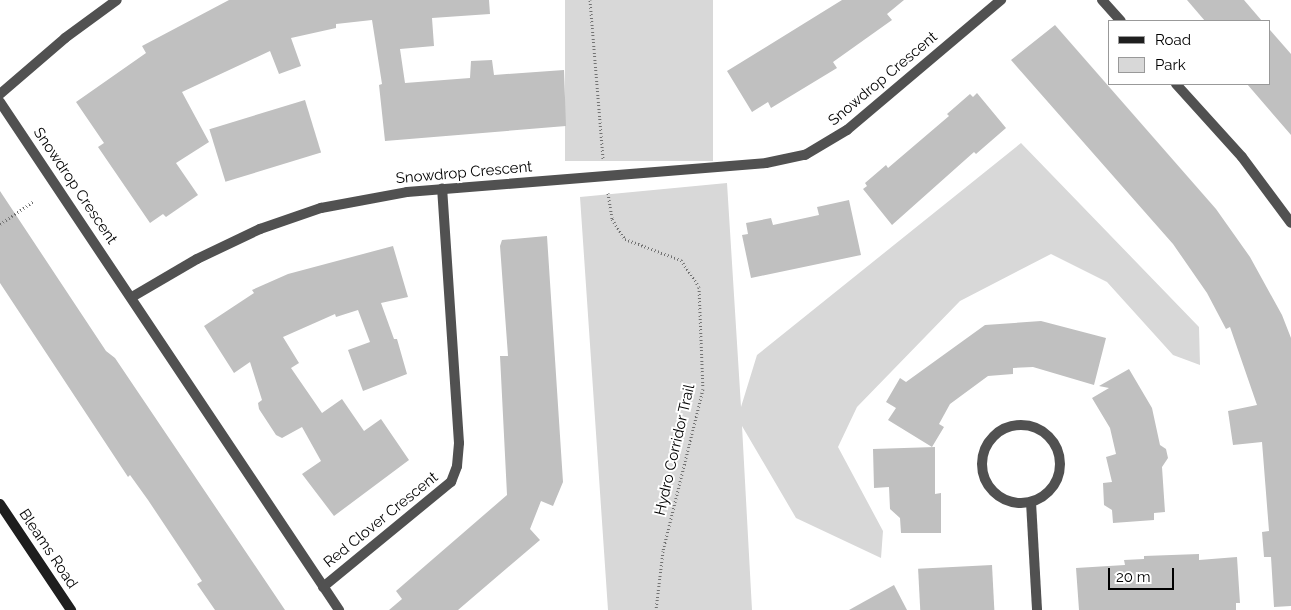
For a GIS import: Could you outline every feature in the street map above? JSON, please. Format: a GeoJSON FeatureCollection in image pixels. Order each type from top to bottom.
{"type":"FeatureCollection","features":[{"type":"Feature","properties":{"kind":"main road","name":"Bleams Road"},"geometry":{"type":"LineString","coordinates":[[0,504],[72,610]]}},
{"type":"Feature","properties":{"kind":"street"},"geometry":{"type":"LineString","coordinates":[[0,94],[64,38],[117,0]]}},
{"type":"Feature","properties":{"kind":"street","name":"Snowdrop Crescent"},"geometry":{"type":"LineString","coordinates":[[0,102],[132,297],[197,259],[260,228],[321,208],[442,189],[766,163],[805,155],[847,130],[1001,0]]}},
{"type":"Feature","properties":{"kind":"street"},"geometry":{"type":"LineString","coordinates":[[1102,0],[1120,20]]}},
{"type":"Feature","properties":{"kind":"street"},"geometry":{"type":"LineString","coordinates":[[1177,85],[1242,158],[1291,223]]}},
{"type":"Feature","properties":{"kind":"street","name":"Red Clover Crescent"},"geometry":{"type":"LineString","coordinates":[[132,297],[324,587],[451,482],[457,466],[459,443],[442,189]]}},
{"type":"Feature","properties":{"kind":"street"},"geometry":{"type":"LineString","coordinates":[[1018,426],[1039,430],[1057,450],[1060,465],[1057,478],[1043,496],[1031,502],[1010,502],[998,496],[983,474],[982,458],[987,445],[996,434],[1008,428],[1018,426]]}},
{"type":"Feature","properties":{"kind":"street"},"geometry":{"type":"LineString","coordinates":[[1031,502],[1037,610]]}},
{"type":"Feature","properties":{"kind":"street"},"geometry":{"type":"LineString","coordinates":[[324,587],[340,610]]}},
{"type":"Feature","properties":{"kind":"path"},"geometry":{"type":"LineString","coordinates":[[590,0],[602,158]]}},
{"type":"Feature","properties":{"kind":"path","name":"Hydro Corridor Trail"},"geometry":{"type":"LineString","coordinates":[[608,193],[612,219],[625,239],[681,260],[699,288],[703,389],[662,551],[656,610]]}},
{"type":"Feature","properties":{"kind":"path"},"geometry":{"type":"LineString","coordinates":[[0,224],[34,201]]}},
{"type":"Feature","properties":{"kind":"green space"},"geometry":{"type":"Polygon","coordinates":[[[565,0],[713,0],[713,161],[565,161],[565,0]]]}},
{"type":"Feature","properties":{"kind":"green space"},"geometry":{"type":"Polygon","coordinates":[[[1021,143],[1199,327],[1200,365],[1173,355],[1107,282],[1051,254],[960,301],[857,407],[838,447],[883,531],[881,558],[796,518],[742,426],[752,610],[608,610],[580,197],[727,183],[741,407],[757,355],[1021,143]]]}},
{"type":"Feature","properties":{"kind":"building"},"geometry":{"type":"Polygon","coordinates":[[[229,0],[489,0],[490,14],[432,18],[434,46],[400,49],[405,83],[470,78],[471,61],[492,60],[494,75],[564,70],[566,126],[385,141],[379,85],[382,84],[372,20],[336,24],[336,28],[291,38],[301,66],[279,74],[270,51],[182,92],[209,142],[176,163],[198,195],[166,217],[163,214],[150,223],[98,147],[104,143],[76,102],[146,53],[142,46],[229,0]]]}},
{"type":"Feature","properties":{"kind":"building"},"geometry":{"type":"Polygon","coordinates":[[[842,0],[904,0],[887,14],[892,20],[833,62],[837,68],[771,108],[768,102],[752,112],[727,71],[842,0]]]}},
{"type":"Feature","properties":{"kind":"building"},"geometry":{"type":"Polygon","coordinates":[[[1187,0],[1244,0],[1261,20],[1204,20],[1187,0]]]}},
{"type":"Feature","properties":{"kind":"building"},"geometry":{"type":"Polygon","coordinates":[[[1055,25],[1216,209],[1250,257],[1282,315],[1291,338],[1291,606],[1274,607],[1271,557],[1264,557],[1262,532],[1269,531],[1262,442],[1233,445],[1228,411],[1257,405],[1230,327],[1226,329],[1207,293],[1173,244],[1011,60],[1055,25]]]}},
{"type":"Feature","properties":{"kind":"building"},"geometry":{"type":"Polygon","coordinates":[[[1271,31],[1291,54],[1291,135],[1248,85],[1271,85],[1271,31]]]}},
{"type":"Feature","properties":{"kind":"building"},"geometry":{"type":"Polygon","coordinates":[[[977,93],[1006,128],[976,154],[974,152],[892,225],[863,189],[867,186],[865,183],[886,165],[888,168],[949,116],[947,114],[970,94],[973,97],[977,93]]]}},
{"type":"Feature","properties":{"kind":"building"},"geometry":{"type":"Polygon","coordinates":[[[305,100],[321,153],[225,182],[209,129],[305,100]]]}},
{"type":"Feature","properties":{"kind":"building"},"geometry":{"type":"Polygon","coordinates":[[[0,191],[106,351],[115,358],[285,610],[215,610],[197,584],[202,581],[148,500],[130,475],[128,477],[0,283],[0,191]]]}},
{"type":"Feature","properties":{"kind":"building"},"geometry":{"type":"Polygon","coordinates":[[[849,200],[861,255],[751,278],[742,235],[748,234],[746,223],[771,218],[773,225],[819,215],[817,207],[849,200]]]}},
{"type":"Feature","properties":{"kind":"building"},"geometry":{"type":"Polygon","coordinates":[[[547,236],[563,482],[553,506],[541,501],[530,529],[540,540],[458,610],[389,610],[402,599],[396,591],[507,495],[500,356],[508,356],[500,246],[502,240],[547,236]]]}},
{"type":"Feature","properties":{"kind":"building"},"geometry":{"type":"Polygon","coordinates":[[[393,246],[408,297],[381,303],[394,339],[397,339],[407,374],[363,391],[348,350],[370,342],[358,310],[336,317],[335,314],[283,337],[299,363],[291,368],[322,413],[342,399],[364,431],[381,419],[409,460],[334,516],[302,474],[321,461],[302,427],[282,438],[276,435],[259,409],[258,403],[262,400],[250,362],[234,373],[204,326],[254,293],[252,290],[288,274],[393,246]]]}},
{"type":"Feature","properties":{"kind":"building"},"geometry":{"type":"Polygon","coordinates":[[[1041,321],[1106,338],[1094,385],[1033,367],[1013,368],[1013,374],[988,376],[950,404],[939,424],[944,427],[932,447],[888,420],[896,408],[886,402],[900,378],[906,382],[985,325],[1041,321]]]}},
{"type":"Feature","properties":{"kind":"building"},"geometry":{"type":"Polygon","coordinates":[[[1129,369],[1152,408],[1160,445],[1166,449],[1168,458],[1162,467],[1165,512],[1154,513],[1154,520],[1113,523],[1112,510],[1104,505],[1103,483],[1112,482],[1106,457],[1116,454],[1110,428],[1092,398],[1109,388],[1099,386],[1129,369]]]}},
{"type":"Feature","properties":{"kind":"building"},"geometry":{"type":"Polygon","coordinates":[[[935,447],[935,494],[941,493],[941,533],[901,533],[900,518],[890,509],[889,487],[874,488],[873,449],[935,447]]]}},
{"type":"Feature","properties":{"kind":"building"},"geometry":{"type":"Polygon","coordinates":[[[1199,554],[1199,560],[1237,557],[1240,603],[1236,603],[1236,610],[1079,610],[1076,568],[1125,565],[1124,560],[1144,559],[1144,556],[1199,554]]]}},
{"type":"Feature","properties":{"kind":"building"},"geometry":{"type":"Polygon","coordinates":[[[992,565],[994,610],[920,610],[918,569],[992,565]]]}},
{"type":"Feature","properties":{"kind":"building"},"geometry":{"type":"Polygon","coordinates":[[[894,585],[907,610],[849,610],[894,585]]]}}]}
